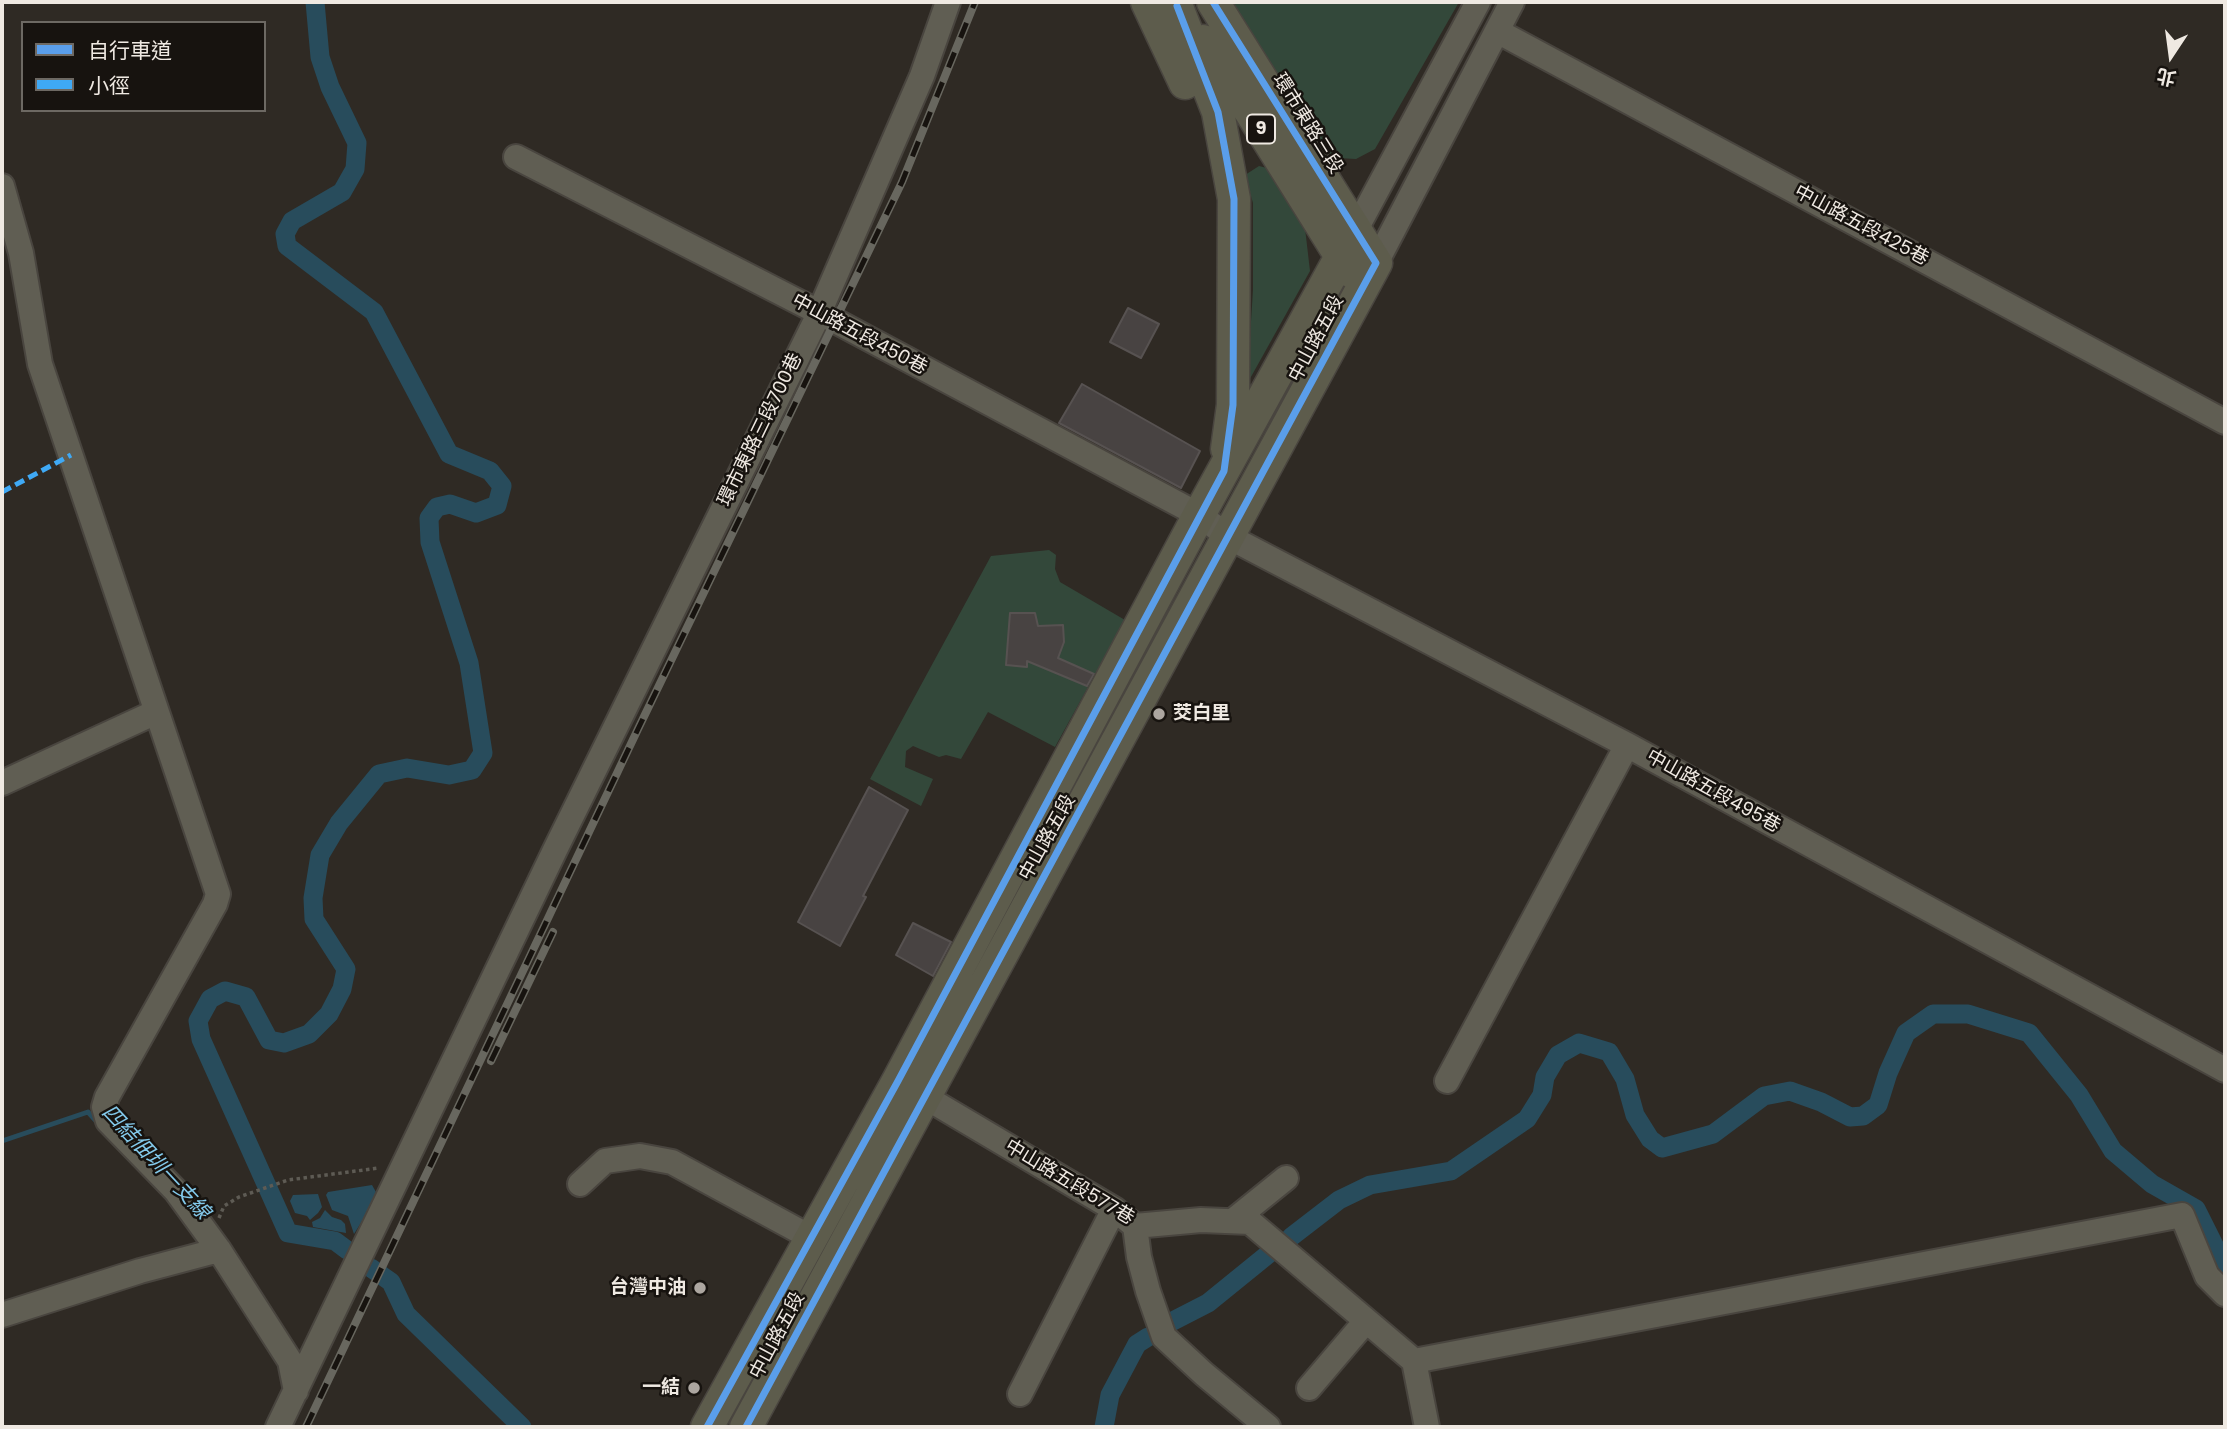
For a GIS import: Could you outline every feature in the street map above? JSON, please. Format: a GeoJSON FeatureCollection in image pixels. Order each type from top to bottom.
{"type":"FeatureCollection","features":[{"type":"Feature","properties":{"kind":"main road","name":"環市東路三段"},"geometry":{"type":"LineString","coordinates":[[1213,2],[1368,276]]}},
{"type":"Feature","properties":{"kind":"main road","name":"環市東路三段"},"geometry":{"type":"LineString","coordinates":[[1166,3],[1222,66],[1348,243]]}},
{"type":"Feature","properties":{"kind":"main road"},"geometry":{"type":"LineString","coordinates":[[1166,3],[1218,112],[1234,198],[1233,405],[1224,471]]}},
{"type":"Feature","properties":{"kind":"main road","name":"中山路五段"},"geometry":{"type":"LineString","coordinates":[[707,1427],[898,1081],[1199,516],[1348,243]]}},
{"type":"Feature","properties":{"kind":"main road","name":"中山路五段"},"geometry":{"type":"LineString","coordinates":[[746,1427],[1368,276]]}},
{"type":"Feature","properties":{"kind":"street","name":"環市東路三段700巷"},"geometry":{"type":"LineString","coordinates":[[278,1427],[555,850],[819,313],[922,76],[948,2]]}},
{"type":"Feature","properties":{"kind":"street","name":"中山路五段"},"geometry":{"type":"LineString","coordinates":[[1348,243],[1478,2]]}},
{"type":"Feature","properties":{"kind":"street","name":"中山路五段"},"geometry":{"type":"LineString","coordinates":[[1368,276],[1512,2]]}},
{"type":"Feature","properties":{"kind":"street","name":"中山路五段425巷"},"geometry":{"type":"LineString","coordinates":[[1497,31],[2225,422]]}},
{"type":"Feature","properties":{"kind":"street","name":"中山路五段450巷"},"geometry":{"type":"LineString","coordinates":[[516,158],[819,313],[1199,516]]}},
{"type":"Feature","properties":{"kind":"street"},"geometry":{"type":"LineString","coordinates":[[2,186],[21,253],[40,364],[218,894],[104,1107],[108,1121],[176,1191],[215,1244],[290,1361],[296,1391]]}},
{"type":"Feature","properties":{"kind":"street","name":"中山路五段495巷"},"geometry":{"type":"LineString","coordinates":[[1199,516],[1229,537],[1627,745],[2225,1070]]}},
{"type":"Feature","properties":{"kind":"street"},"geometry":{"type":"LineString","coordinates":[[2,783],[156,712]]}},
{"type":"Feature","properties":{"kind":"street"},"geometry":{"type":"LineString","coordinates":[[1447,1081],[1627,745]]}},
{"type":"Feature","properties":{"kind":"street","name":"中山路五段577巷"},"geometry":{"type":"LineString","coordinates":[[898,1081],[1114,1209],[1135,1226],[1201,1220],[1250,1222],[1414,1361]]}},
{"type":"Feature","properties":{"kind":"street"},"geometry":{"type":"LineString","coordinates":[[580,1184],[605,1161],[640,1156],[672,1162],[810,1237]]}},
{"type":"Feature","properties":{"kind":"street"},"geometry":{"type":"LineString","coordinates":[[1234,1220],[1286,1178]]}},
{"type":"Feature","properties":{"kind":"street"},"geometry":{"type":"LineString","coordinates":[[1020,1394],[1114,1209]]}},
{"type":"Feature","properties":{"kind":"street"},"geometry":{"type":"LineString","coordinates":[[1427,1427],[1414,1361],[2182,1215],[2207,1276],[2225,1294]]}},
{"type":"Feature","properties":{"kind":"street"},"geometry":{"type":"LineString","coordinates":[[1135,1226],[1139,1257],[1164,1337],[1268,1427]]}},
{"type":"Feature","properties":{"kind":"street"},"geometry":{"type":"LineString","coordinates":[[2,1315],[215,1244]]}},
{"type":"Feature","properties":{"kind":"street"},"geometry":{"type":"LineString","coordinates":[[1309,1388],[1366,1321]]}},
{"type":"Feature","properties":{"kind":"path"},"geometry":{"type":"LineString","coordinates":[[215,1244],[224,1206],[239,1197],[288,1180],[389,1167]]}},
{"type":"Feature","properties":{"kind":"green space"},"geometry":{"type":"Polygon","coordinates":[[[1231,2],[1459,2],[1375,149],[1356,159],[1338,158],[1327,152],[1231,2]]]}},
{"type":"Feature","properties":{"kind":"green space"},"geometry":{"type":"Polygon","coordinates":[[[1259,166],[1271,169],[1305,228],[1310,271],[1247,384],[1253,290],[1253,203],[1245,175],[1259,166]]]}},
{"type":"Feature","properties":{"kind":"green space"},"geometry":{"type":"Polygon","coordinates":[[[1049,550],[1056,555],[1055,569],[1060,582],[1125,620],[1055,747],[988,712],[961,759],[946,755],[939,757],[913,746],[906,751],[905,767],[933,779],[921,806],[870,779],[991,556],[1049,550]]]}},
{"type":"Feature","properties":{"kind":"water"},"geometry":{"type":"Polygon","coordinates":[[[372,1185],[376,1192],[374,1202],[354,1234],[348,1216],[332,1210],[326,1195],[328,1192],[372,1185]]]}},
{"type":"Feature","properties":{"kind":"water"},"geometry":{"type":"Polygon","coordinates":[[[318,1194],[322,1207],[310,1220],[307,1216],[295,1213],[290,1201],[293,1195],[318,1194]]]}},
{"type":"Feature","properties":{"kind":"water"},"geometry":{"type":"Polygon","coordinates":[[[325,1210],[345,1224],[346,1233],[313,1227],[312,1222],[320,1218],[325,1210]]]}},
{"type":"Feature","properties":{"kind":"building"},"geometry":{"type":"Polygon","coordinates":[[[1128,308],[1159,324],[1141,358],[1110,342],[1128,308]]]}},
{"type":"Feature","properties":{"kind":"building"},"geometry":{"type":"Polygon","coordinates":[[[1082,384],[1200,451],[1181,488],[1059,423],[1082,384]]]}},
{"type":"Feature","properties":{"kind":"building"},"geometry":{"type":"Polygon","coordinates":[[[1010,613],[1035,613],[1038,626],[1063,625],[1064,642],[1058,658],[1094,674],[1087,686],[1027,661],[1027,667],[1006,665],[1010,613]]]}},
{"type":"Feature","properties":{"kind":"building"},"geometry":{"type":"Polygon","coordinates":[[[869,787],[908,810],[840,946],[798,922],[869,787]]]}},
{"type":"Feature","properties":{"kind":"building"},"geometry":{"type":"Polygon","coordinates":[[[913,923],[951,942],[933,976],[896,955],[913,923]]]}},
{"type":"Feature","properties":{"kind":"waterway"},"geometry":{"type":"LineString","coordinates":[[315,2],[320,57],[330,87],[357,143],[355,169],[342,192],[292,221],[285,234],[287,246],[374,312],[449,454],[490,471],[502,486],[497,505],[476,513],[450,504],[437,507],[429,518],[430,542],[469,663],[483,753],[472,770],[449,775],[407,768],[379,774],[339,823],[320,855],[313,898],[314,919],[346,969],[342,989],[329,1014],[309,1034],[284,1043],[269,1040],[246,997],[225,991],[210,999],[198,1021],[201,1039],[288,1233],[335,1241],[347,1250]]}},
{"type":"Feature","properties":{"kind":"waterway"},"geometry":{"type":"LineString","coordinates":[[1291,1237],[1339,1200],[1370,1185],[1451,1171],[1527,1119],[1542,1095],[1545,1077],[1558,1055],[1579,1043],[1609,1052],[1625,1079],[1635,1115],[1650,1139],[1662,1148],[1713,1134],[1764,1096],[1790,1091],[1821,1102],[1850,1117],[1863,1116],[1878,1105],[1888,1073],[1906,1033],[1933,1014],[1968,1014],[2029,1033],[2079,1095],[2113,1151],[2152,1184],[2196,1209],[2225,1267]]}},
{"type":"Feature","properties":{"kind":"waterway","name":"四結佃圳一支線"},"geometry":{"type":"LineString","coordinates":[[2,1141],[88,1112],[98,1123]]}},
{"type":"Feature","properties":{"kind":"waterway"},"geometry":{"type":"LineString","coordinates":[[1171,1322],[1208,1303],[1277,1247]]}},
{"type":"Feature","properties":{"kind":"waterway"},"geometry":{"type":"LineString","coordinates":[[371,1268],[391,1282],[406,1314],[522,1427]]}},
{"type":"Feature","properties":{"kind":"waterway"},"geometry":{"type":"LineString","coordinates":[[1104,1427],[1110,1395],[1137,1344],[1148,1337]]}},
{"type":"Feature","properties":{"kind":"railway"},"geometry":{"type":"LineString","coordinates":[[306,1427],[902,182],[975,2]]}},
{"type":"Feature","properties":{"kind":"railway"},"geometry":{"type":"LineString","coordinates":[[491,1061],[553,932]]}},
{"type":"Feature","properties":{"kind":"marked path"},"geometry":{"type":"LineString","coordinates":[[2,492],[71,455]]}},
{"type":"Feature","properties":{"kind":"cycle path"},"geometry":{"type":"LineString","coordinates":[[746,1427],[1376,263],[1213,2]]}},
{"type":"Feature","properties":{"kind":"cycle path"},"geometry":{"type":"LineString","coordinates":[[707,1427],[898,1081],[1224,471],[1233,405],[1234,199],[1218,112],[1177,6]]}},
{"type":"Feature","properties":{"kind":"place","name":"茭白里"},"geometry":{"type":"Point","coordinates":[1159,714]}},
{"type":"Feature","properties":{"kind":"place","name":"台灣中油"},"geometry":{"type":"Point","coordinates":[700,1288]}},
{"type":"Feature","properties":{"kind":"place","name":"一結"},"geometry":{"type":"Point","coordinates":[694,1388]}}]}
